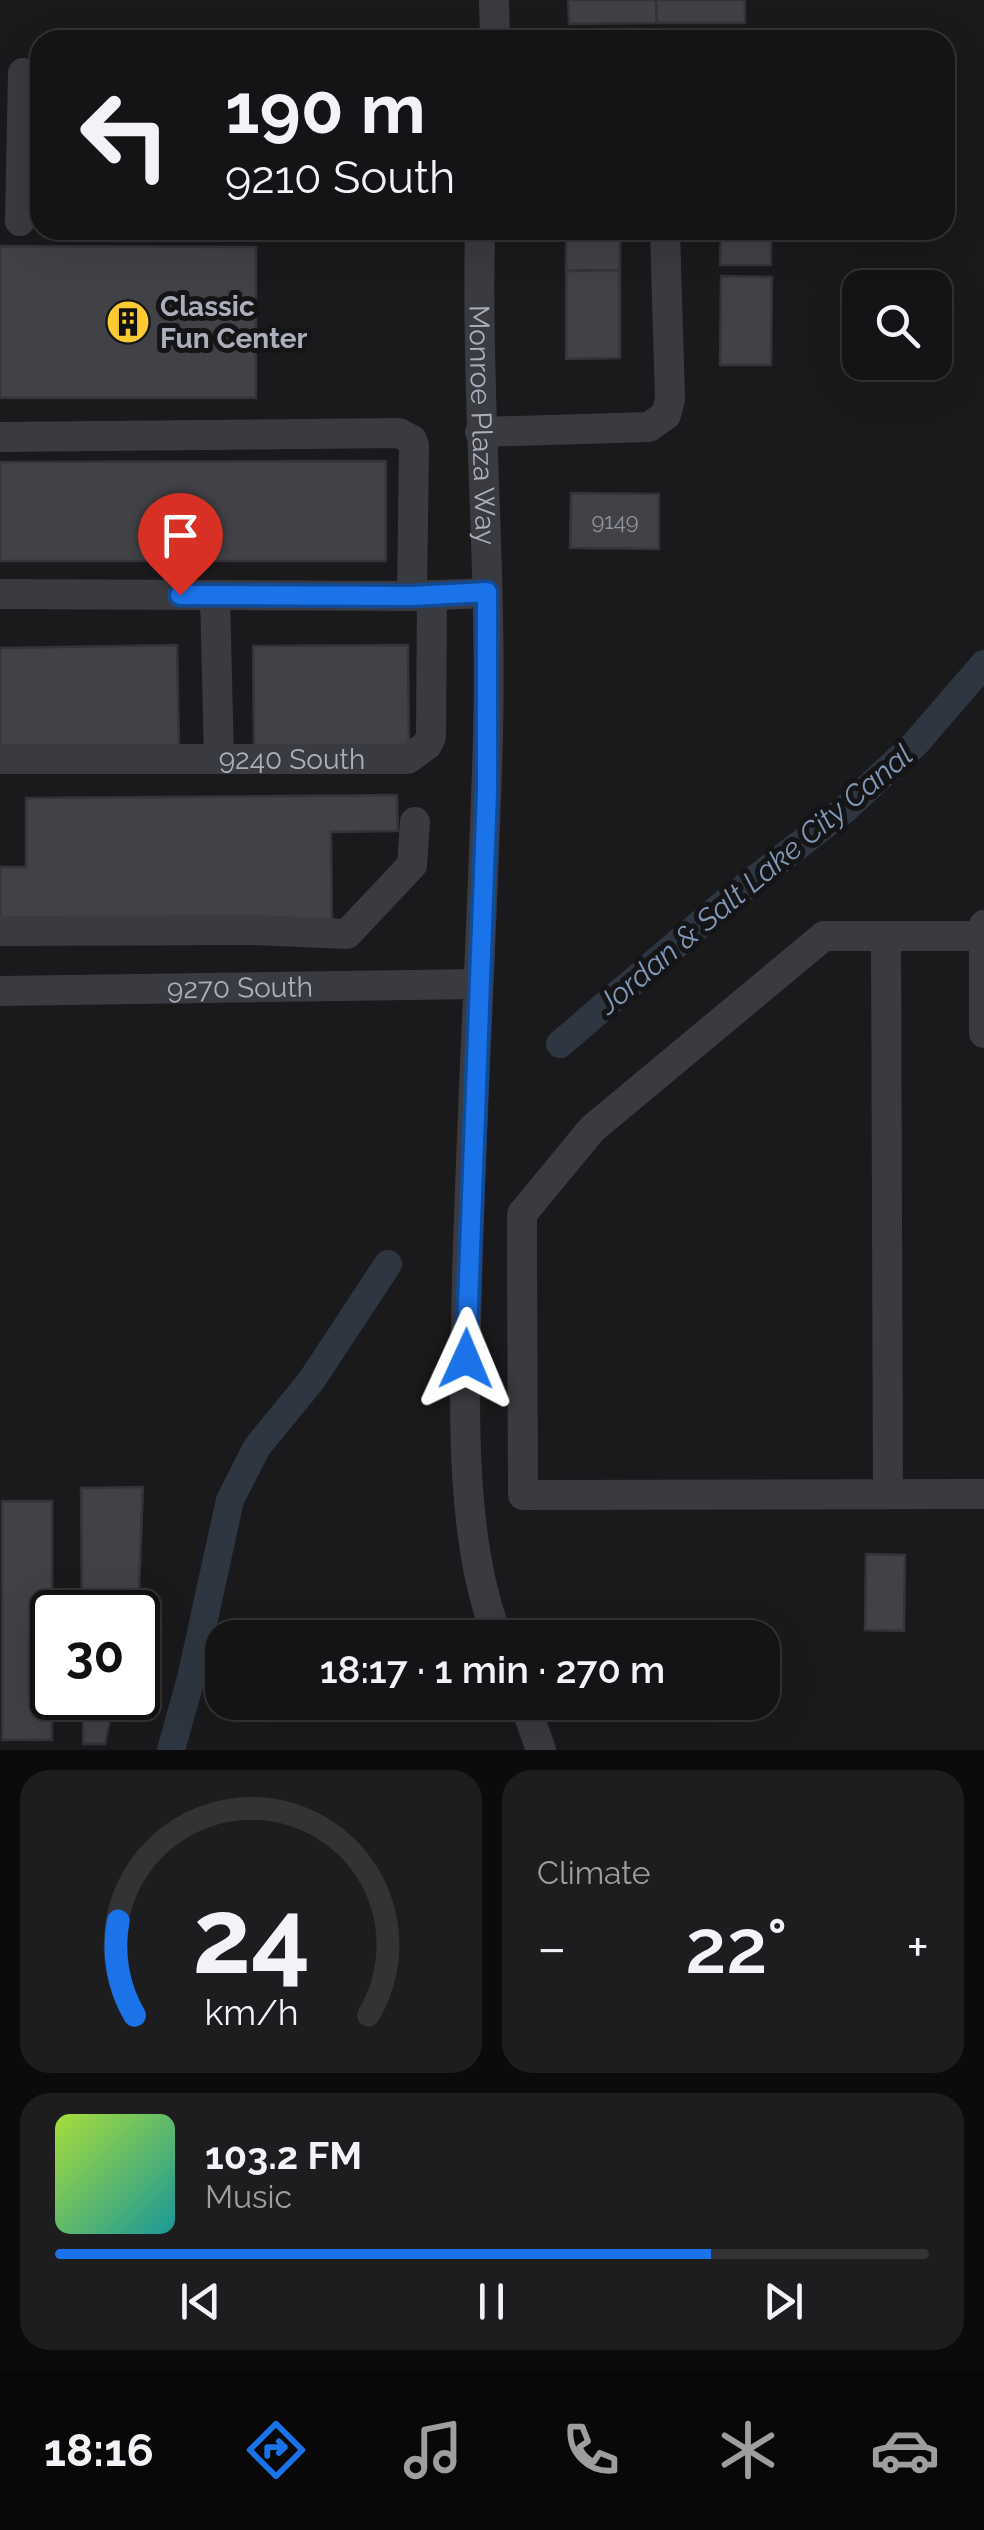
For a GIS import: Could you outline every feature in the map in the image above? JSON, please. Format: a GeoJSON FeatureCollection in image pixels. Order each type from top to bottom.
{"type":"FeatureCollection","features":[{"type":"Feature","properties":{"kind":"street"},"geometry":{"type":"LineString","coordinates":[[494,0],[495,30]]}},
{"type":"Feature","properties":{"kind":"street"},"geometry":{"type":"LineString","coordinates":[[20,221],[21,73]]}},
{"type":"Feature","properties":{"kind":"street","name":"Monroe Plaza Way"},"geometry":{"type":"LineString","coordinates":[[480,240],[477,327],[487,592],[488,744],[465,1417],[476,1559],[491,1620]]}},
{"type":"Feature","properties":{"kind":"street"},"geometry":{"type":"LineString","coordinates":[[480,432],[649,427],[666,414],[670,399],[665,240]]}},
{"type":"Feature","properties":{"kind":"street","name":"9240 South"},"geometry":{"type":"LineString","coordinates":[[0,436],[407,436],[414,446],[431,737],[427,746],[408,759],[0,759]]}},
{"type":"Feature","properties":{"kind":"street"},"geometry":{"type":"LineString","coordinates":[[0,594],[487,592]]}},
{"type":"Feature","properties":{"kind":"street"},"geometry":{"type":"LineString","coordinates":[[216,595],[218,759]]}},
{"type":"Feature","properties":{"kind":"street"},"geometry":{"type":"LineString","coordinates":[[0,931],[255,930],[347,934],[412,864],[414,822]]}},
{"type":"Feature","properties":{"kind":"street"},"geometry":{"type":"LineString","coordinates":[[984,1033],[983,931],[824,936],[592,1130],[522,1214],[524,1495],[984,1494]]}},
{"type":"Feature","properties":{"kind":"street"},"geometry":{"type":"LineString","coordinates":[[886,936],[888,1494]]}},
{"type":"Feature","properties":{"kind":"street","name":"9270 South"},"geometry":{"type":"LineString","coordinates":[[0,990],[478,984]]}},
{"type":"Feature","properties":{"kind":"street"},"geometry":{"type":"LineString","coordinates":[[530,1720],[541,1750]]}},
{"type":"Feature","properties":{"kind":"building"},"geometry":{"type":"Polygon","coordinates":[[[568,0],[656,0],[657,23],[569,24],[568,0]]]}},
{"type":"Feature","properties":{"kind":"building"},"geometry":{"type":"Polygon","coordinates":[[[656,0],[745,0],[745,23],[657,23],[656,0]]]}},
{"type":"Feature","properties":{"kind":"building"},"geometry":{"type":"Polygon","coordinates":[[[566,240],[620,240],[620,270],[566,271],[566,240]]]}},
{"type":"Feature","properties":{"kind":"building"},"geometry":{"type":"Polygon","coordinates":[[[721,240],[771,240],[771,265],[720,265],[721,240]]]}},
{"type":"Feature","properties":{"kind":"building","name":"Classic Fun Center"},"geometry":{"type":"Polygon","coordinates":[[[0,246],[256,247],[256,398],[0,398],[0,246]]]}},
{"type":"Feature","properties":{"kind":"building"},"geometry":{"type":"Polygon","coordinates":[[[620,270],[620,358],[566,359],[566,271],[620,270]]]}},
{"type":"Feature","properties":{"kind":"building"},"geometry":{"type":"Polygon","coordinates":[[[721,276],[772,277],[771,365],[720,365],[721,276]]]}},
{"type":"Feature","properties":{"kind":"building"},"geometry":{"type":"Polygon","coordinates":[[[386,461],[386,561],[0,561],[0,462],[386,461]]]}},
{"type":"Feature","properties":{"kind":"building"},"geometry":{"type":"Polygon","coordinates":[[[571,493],[659,494],[659,549],[570,548],[571,493]]]}},
{"type":"Feature","properties":{"kind":"building"},"geometry":{"type":"Polygon","coordinates":[[[177,645],[179,745],[0,748],[0,648],[177,645]]]}},
{"type":"Feature","properties":{"kind":"building"},"geometry":{"type":"Polygon","coordinates":[[[408,645],[409,745],[254,747],[253,646],[408,645]]]}},
{"type":"Feature","properties":{"kind":"building"},"geometry":{"type":"Polygon","coordinates":[[[397,795],[398,831],[331,832],[332,921],[0,923],[0,867],[26,867],[26,798],[397,795]]]}},
{"type":"Feature","properties":{"kind":"building"},"geometry":{"type":"Polygon","coordinates":[[[143,1487],[138,1590],[82,1590],[81,1488],[143,1487]]]}},
{"type":"Feature","properties":{"kind":"building"},"geometry":{"type":"Polygon","coordinates":[[[2,1501],[52,1501],[52,1590],[30,1590],[30,1720],[52,1720],[52,1740],[2,1740],[2,1501]]]}},
{"type":"Feature","properties":{"kind":"building"},"geometry":{"type":"Polygon","coordinates":[[[866,1554],[905,1555],[904,1631],[865,1630],[866,1554]]]}},
{"type":"Feature","properties":{"kind":"building"},"geometry":{"type":"Polygon","coordinates":[[[83,1720],[110,1720],[105,1744],[83,1744],[83,1720]]]}},
{"type":"Feature","properties":{"kind":"waterway","name":"Jordan & Salt Lake City Canal"},"geometry":{"type":"LineString","coordinates":[[560,1044],[727,901],[844,810],[915,744],[984,664]]}},
{"type":"Feature","properties":{"kind":"waterway","name":"Jordan & Salt Lake City Canal"},"geometry":{"type":"LineString","coordinates":[[171,1750],[230,1500],[257,1447],[311,1381],[388,1264]]}},
{"type":"Feature","properties":{"kind":"place","name":"Classic Fun Center"},"geometry":{"type":"Point","coordinates":[128,322]}},
{"type":"Feature","properties":{"kind":"route"},"geometry":{"type":"LineString","coordinates":[[180,595],[412,596],[487,592],[487,792],[466,1359]]}}]}
